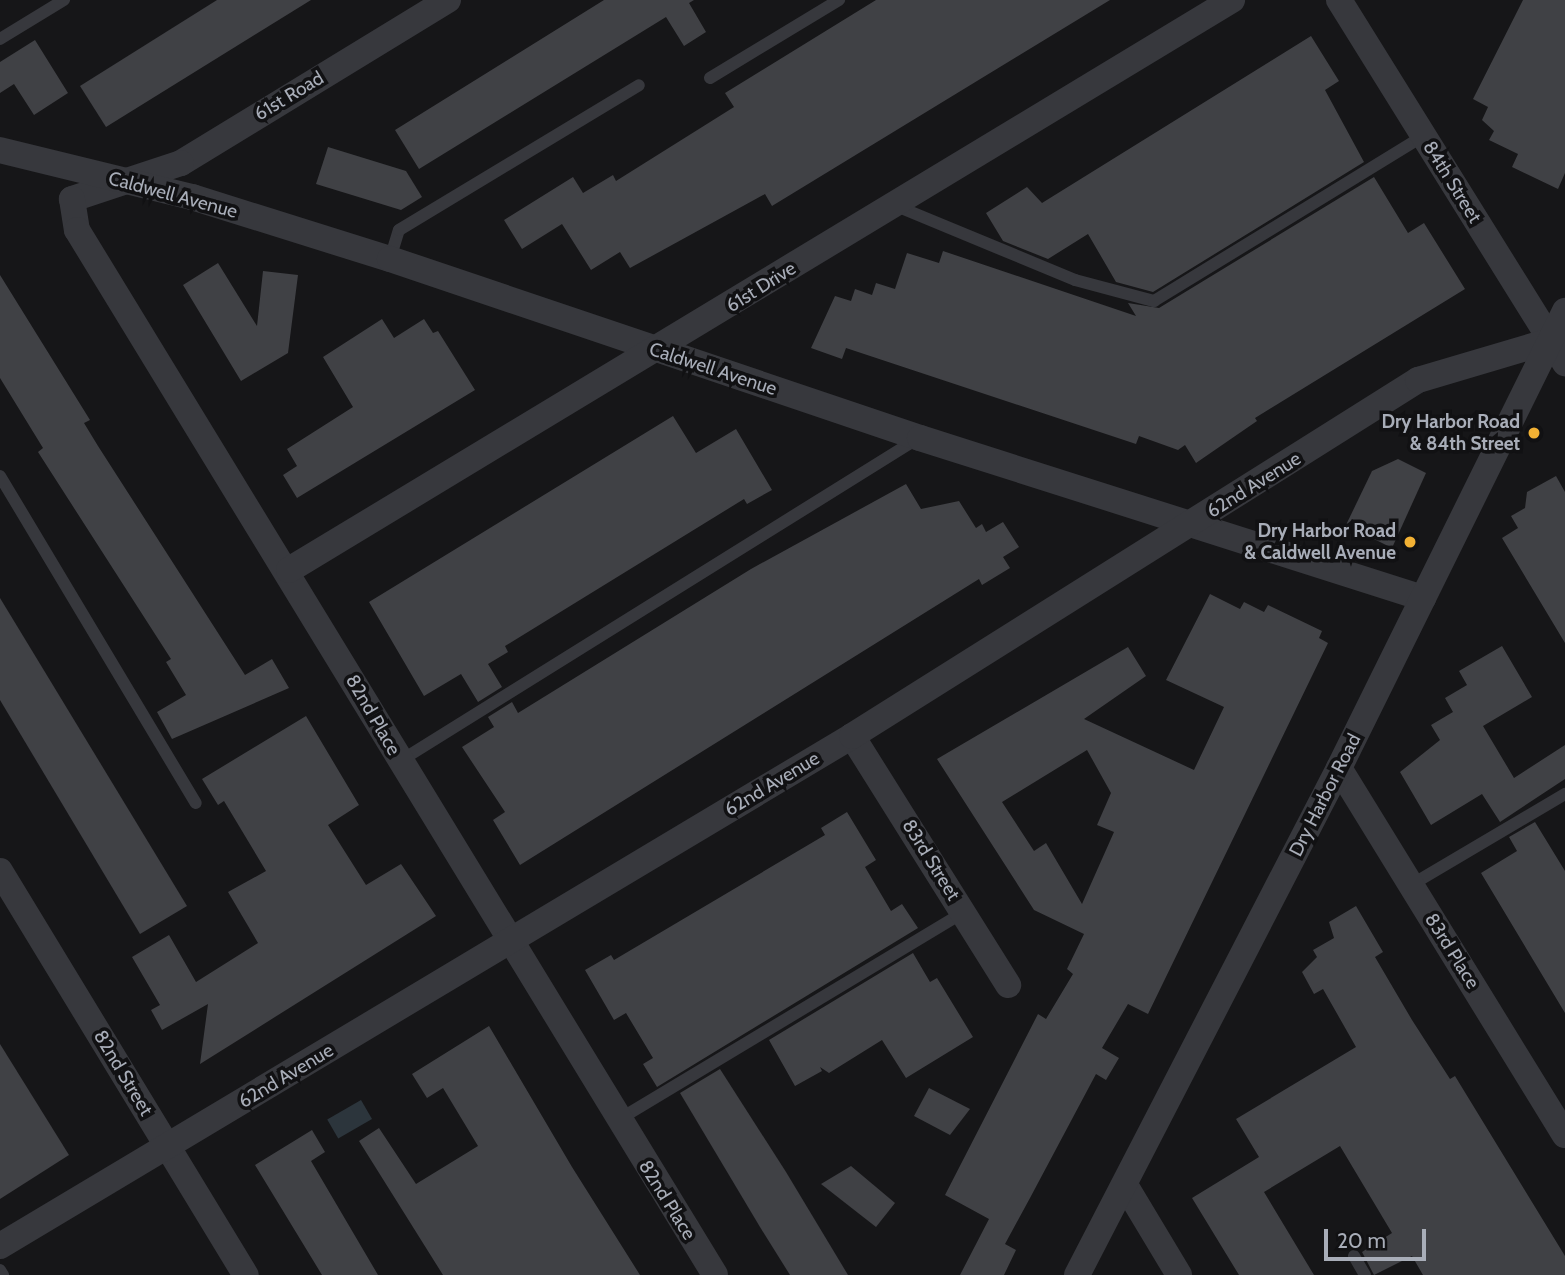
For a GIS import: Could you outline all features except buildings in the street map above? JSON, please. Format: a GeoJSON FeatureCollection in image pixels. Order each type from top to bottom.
{"type":"FeatureCollection","features":[{"type":"Feature","properties":{"kind":"street","name":"61st Road"},"geometry":{"type":"LineString","coordinates":[[125,182],[181,163],[448,0]]}},
{"type":"Feature","properties":{"kind":"street","name":"61st Drive"},"geometry":{"type":"LineString","coordinates":[[289,570],[1232,0]]}},
{"type":"Feature","properties":{"kind":"street","name":"84th Street"},"geometry":{"type":"LineString","coordinates":[[1339,0],[1565,363]]}},
{"type":"Feature","properties":{"kind":"street","name":"Caldwell Avenue"},"geometry":{"type":"LineString","coordinates":[[0,150],[125,182],[390,260],[920,438],[1423,598]]}},
{"type":"Feature","properties":{"kind":"street","name":"82nd Place"},"geometry":{"type":"LineString","coordinates":[[125,182],[72,199],[77,230],[289,570],[400,761],[618,1121],[715,1275]]}},
{"type":"Feature","properties":{"kind":"street","name":"Dry Harbor Road"},"geometry":{"type":"LineString","coordinates":[[1077,1275],[1339,768],[1565,311]]}},
{"type":"Feature","properties":{"kind":"street","name":"62nd Avenue"},"geometry":{"type":"LineString","coordinates":[[0,1246],[512,942],[852,736],[1418,380],[1550,341]]}},
{"type":"Feature","properties":{"kind":"street","name":"83rd Street"},"geometry":{"type":"LineString","coordinates":[[852,736],[1008,985]]}},
{"type":"Feature","properties":{"kind":"street","name":"83rd Place"},"geometry":{"type":"LineString","coordinates":[[1339,768],[1565,1135]]}},
{"type":"Feature","properties":{"kind":"street","name":"82nd Street"},"geometry":{"type":"LineString","coordinates":[[0,871],[246,1275]]}},
{"type":"Feature","properties":{"kind":"street"},"geometry":{"type":"LineString","coordinates":[[1125,1185],[1180,1275]]}},
{"type":"Feature","properties":{"kind":"lane"},"geometry":{"type":"LineString","coordinates":[[0,39],[64,0]]}},
{"type":"Feature","properties":{"kind":"lane"},"geometry":{"type":"LineString","coordinates":[[710,78],[839,0]]}},
{"type":"Feature","properties":{"kind":"lane"},"geometry":{"type":"LineString","coordinates":[[390,260],[399,230],[639,85]]}},
{"type":"Feature","properties":{"kind":"lane"},"geometry":{"type":"LineString","coordinates":[[894,205],[1075,280],[1154,301],[1423,136]]}},
{"type":"Feature","properties":{"kind":"lane"},"geometry":{"type":"LineString","coordinates":[[400,761],[920,438]]}},
{"type":"Feature","properties":{"kind":"lane"},"geometry":{"type":"LineString","coordinates":[[0,476],[197,803]]}},
{"type":"Feature","properties":{"kind":"lane"},"geometry":{"type":"LineString","coordinates":[[1411,885],[1565,794]]}},
{"type":"Feature","properties":{"kind":"lane"},"geometry":{"type":"LineString","coordinates":[[618,1121],[963,913]]}},
{"type":"Feature","properties":{"kind":"lane"},"geometry":{"type":"LineString","coordinates":[[1354,1256],[1364,1275]]}},
{"type":"Feature","properties":{"kind":"lane"},"geometry":{"type":"LineString","coordinates":[[0,1270],[3,1275]]}},
{"type":"Feature","properties":{"kind":"shaded area"},"geometry":{"type":"Polygon","coordinates":[[[361,1100],[372,1119],[338,1139],[327,1120],[361,1100]]]}},
{"type":"Feature","properties":{"kind":"place","name":"Dry Harbor Road & 84th Street"},"geometry":{"type":"Point","coordinates":[1534,433]}},
{"type":"Feature","properties":{"kind":"place","name":"Dry Harbor Road & Caldwell Avenue"},"geometry":{"type":"Point","coordinates":[1410,542]}}]}
